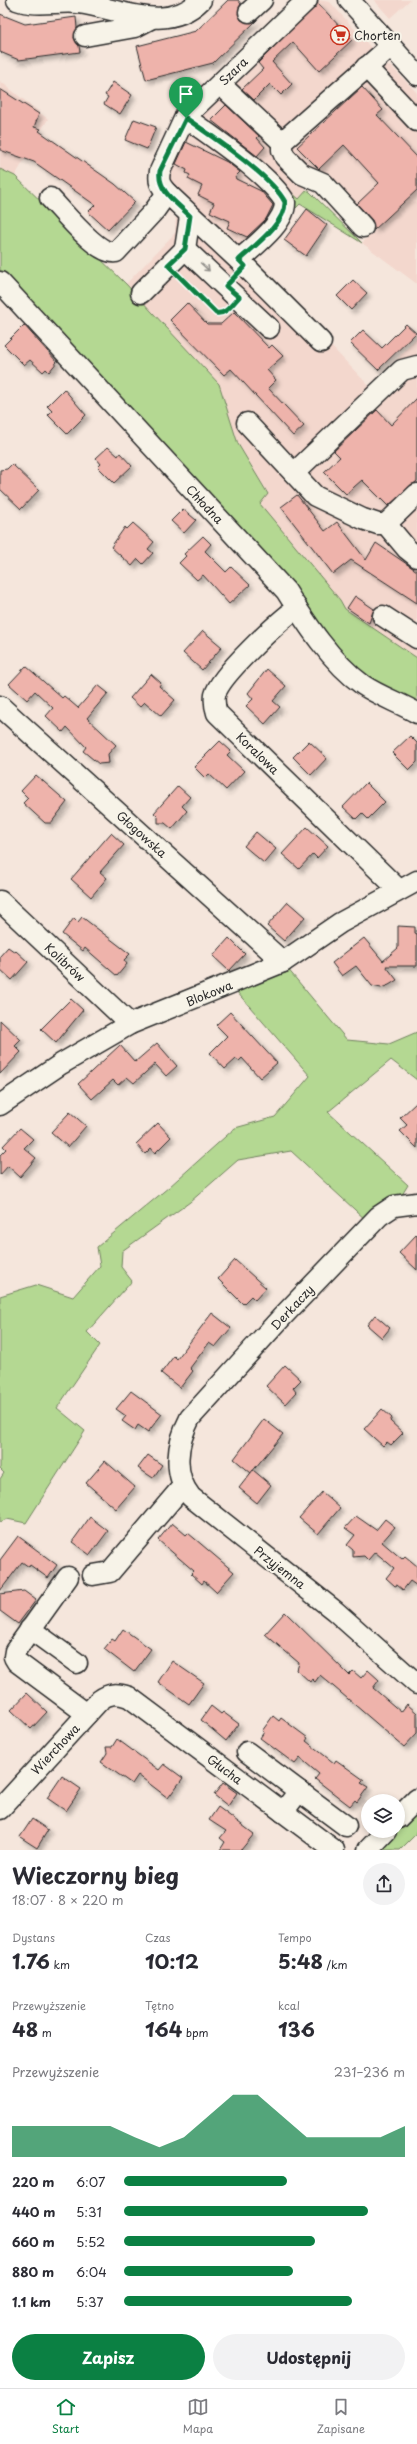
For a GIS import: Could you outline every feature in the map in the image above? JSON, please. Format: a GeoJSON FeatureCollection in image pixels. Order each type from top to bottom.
{"type":"FeatureCollection","features":[{"type":"Feature","properties":{"kind":"street"},"geometry":{"type":"LineString","coordinates":[[16,0],[31,3],[80,4],[152,18],[174,17],[192,3]]}},
{"type":"Feature","properties":{"kind":"street","name":"Szara"},"geometry":{"type":"LineString","coordinates":[[307,0],[186,118],[160,171],[160,185],[190,216],[242,263],[321,342]]}},
{"type":"Feature","properties":{"kind":"street"},"geometry":{"type":"LineString","coordinates":[[349,0],[417,75]]}},
{"type":"Feature","properties":{"kind":"street"},"geometry":{"type":"LineString","coordinates":[[85,36],[135,27],[152,18]]}},
{"type":"Feature","properties":{"kind":"street"},"geometry":{"type":"LineString","coordinates":[[282,142],[391,46]]}},
{"type":"Feature","properties":{"kind":"street"},"geometry":{"type":"LineString","coordinates":[[366,67],[417,121]]}},
{"type":"Feature","properties":{"kind":"street"},"geometry":{"type":"LineString","coordinates":[[220,84],[282,142],[282,150],[298,170],[306,177],[323,183],[363,227]]}},
{"type":"Feature","properties":{"kind":"street"},"geometry":{"type":"LineString","coordinates":[[186,118],[239,157],[270,184],[285,202],[283,214],[242,263],[232,292]]}},
{"type":"Feature","properties":{"kind":"street"},"geometry":{"type":"LineString","coordinates":[[50,198],[98,247],[112,253],[121,247],[167,193]]}},
{"type":"Feature","properties":{"kind":"street"},"geometry":{"type":"LineString","coordinates":[[140,293],[185,249],[190,216]]}},
{"type":"Feature","properties":{"kind":"street"},"geometry":{"type":"LineString","coordinates":[[185,249],[269,328]]}},
{"type":"Feature","properties":{"kind":"street","name":"Chłodna"},"geometry":{"type":"LineString","coordinates":[[0,282],[286,591],[319,641],[363,685],[417,713]]}},
{"type":"Feature","properties":{"kind":"street"},"geometry":{"type":"LineString","coordinates":[[294,473],[402,370],[417,366]]}},
{"type":"Feature","properties":{"kind":"street"},"geometry":{"type":"LineString","coordinates":[[247,423],[315,496],[363,519],[378,524],[386,524],[417,494]]}},
{"type":"Feature","properties":{"kind":"street"},"geometry":{"type":"LineString","coordinates":[[386,524],[407,549],[417,557]]}},
{"type":"Feature","properties":{"kind":"street","name":"Koralowa"},"geometry":{"type":"LineString","coordinates":[[297,608],[267,632],[217,689],[215,701],[217,713],[399,890]]}},
{"type":"Feature","properties":{"kind":"street"},"geometry":{"type":"LineString","coordinates":[[383,616],[417,638]]}},
{"type":"Feature","properties":{"kind":"street","name":"Głogowska"},"geometry":{"type":"LineString","coordinates":[[0,706],[283,962]]}},
{"type":"Feature","properties":{"kind":"street","name":"Blokowa"},"geometry":{"type":"LineString","coordinates":[[0,1105],[61,1064],[130,1024],[283,962],[340,923],[417,881]]}},
{"type":"Feature","properties":{"kind":"street","name":"Kolibrów"},"geometry":{"type":"LineString","coordinates":[[0,901],[130,1024]]}},
{"type":"Feature","properties":{"kind":"street","name":"Derkaczy"},"geometry":{"type":"LineString","coordinates":[[182,1433],[190,1418],[281,1318],[379,1216],[394,1206],[417,1203]]}},
{"type":"Feature","properties":{"kind":"street","name":"Przyjemna"},"geometry":{"type":"LineString","coordinates":[[182,1433],[179,1468],[183,1486],[191,1497],[336,1611],[417,1684]]}},
{"type":"Feature","properties":{"kind":"street"},"geometry":{"type":"LineString","coordinates":[[93,1575],[110,1572],[183,1486]]}},
{"type":"Feature","properties":{"kind":"street"},"geometry":{"type":"LineString","coordinates":[[68,1577],[15,1651],[14,1657],[16,1662],[87,1714]]}},
{"type":"Feature","properties":{"kind":"street"},"geometry":{"type":"LineString","coordinates":[[30,1629],[76,1663]]}},
{"type":"Feature","properties":{"kind":"street","name":"Wierchowa"},"geometry":{"type":"LineString","coordinates":[[0,1809],[87,1714],[106,1695],[113,1694]]}},
{"type":"Feature","properties":{"kind":"street","name":"Głucha"},"geometry":{"type":"LineString","coordinates":[[113,1694],[129,1697],[334,1850]]}},
{"type":"Feature","properties":{"kind":"street"},"geometry":{"type":"LineString","coordinates":[[246,1752],[346,1826]]}},
{"type":"Feature","properties":{"kind":"street"},"geometry":{"type":"LineString","coordinates":[[283,1812],[298,1791]]}},
{"type":"Feature","properties":{"kind":"street"},"geometry":{"type":"LineString","coordinates":[[405,1811],[417,1799]]}},
{"type":"Feature","properties":{"kind":"street"},"geometry":{"type":"LineString","coordinates":[[368,1850],[379,1838]]}},
{"type":"Feature","properties":{"kind":"path"},"geometry":{"type":"LineString","coordinates":[[168,265],[216,313],[224,313],[232,292]]}},
{"type":"Feature","properties":{"kind":"shaded area"},"geometry":{"type":"Polygon","coordinates":[[[318,0],[330,2],[374,51],[281,133],[304,183],[302,185],[307,190],[299,199],[288,198],[295,202],[294,210],[248,258],[170,190],[166,172],[187,126],[318,0]]]}},
{"type":"Feature","properties":{"kind":"shaded area"},"geometry":{"type":"Polygon","coordinates":[[[374,0],[410,0],[390,18],[374,0]]]}},
{"type":"Feature","properties":{"kind":"shaded area"},"geometry":{"type":"Polygon","coordinates":[[[382,65],[392,67],[417,93],[417,284],[362,243],[373,232],[317,171],[314,172],[292,151],[292,144],[382,65]]]}},
{"type":"Feature","properties":{"kind":"shaded area"},"geometry":{"type":"Polygon","coordinates":[[[0,81],[48,119],[15,176],[0,169],[0,81]]]}},
{"type":"Feature","properties":{"kind":"shaded area"},"geometry":{"type":"Polygon","coordinates":[[[176,211],[329,344],[371,388],[417,337],[417,658],[345,609],[340,600],[259,504],[268,493],[238,444],[219,384],[126,284],[175,233],[176,211]]]}},
{"type":"Feature","properties":{"kind":"green space"},"geometry":{"type":"Polygon","coordinates":[[[0,169],[15,176],[126,284],[219,384],[238,444],[268,494],[260,504],[340,600],[345,609],[417,658],[417,706],[367,681],[0,276],[0,169]]]}},
{"type":"Feature","properties":{"kind":"green space"},"geometry":{"type":"Polygon","coordinates":[[[307,190],[362,243],[300,204],[294,210],[295,202],[288,198],[292,193],[299,199],[307,190]]]}},
{"type":"Feature","properties":{"kind":"green space"},"geometry":{"type":"Polygon","coordinates":[[[287,968],[347,1040],[389,1044],[417,1032],[417,1080],[391,1060],[328,1112],[408,1185],[400,1198],[367,1221],[291,1151],[238,1160],[190,1202],[122,1251],[121,1267],[132,1281],[87,1332],[100,1345],[57,1408],[85,1431],[26,1523],[7,1519],[0,1522],[0,1479],[4,1473],[0,1469],[0,1296],[36,1285],[73,1297],[100,1266],[97,1247],[169,1187],[235,1128],[275,1117],[310,1076],[236,991],[287,968]]]}},
{"type":"Feature","properties":{"kind":"green space"},"geometry":{"type":"Polygon","coordinates":[[[417,1807],[417,1833],[400,1850],[375,1850],[386,1838],[405,1838],[405,1819],[417,1807]]]}},
{"type":"Feature","properties":{"kind":"building"},"geometry":{"type":"Polygon","coordinates":[[[228,0],[238,0],[241,4],[238,14],[241,20],[251,23],[257,20],[213,63],[146,80],[137,46],[196,31],[228,0]]]}},
{"type":"Feature","properties":{"kind":"building"},"geometry":{"type":"Polygon","coordinates":[[[318,3],[352,40],[319,71],[293,42],[272,62],[292,84],[281,95],[270,84],[254,100],[242,89],[263,69],[258,63],[318,3]]]}},
{"type":"Feature","properties":{"kind":"building"},"geometry":{"type":"Polygon","coordinates":[[[0,14],[25,24],[76,17],[77,28],[74,38],[79,46],[80,52],[19,60],[0,52],[0,14]]]}},
{"type":"Feature","properties":{"kind":"building"},"geometry":{"type":"Polygon","coordinates":[[[113,82],[132,95],[120,114],[104,104],[108,97],[105,95],[113,82]]]}},
{"type":"Feature","properties":{"kind":"building"},"geometry":{"type":"Polygon","coordinates":[[[362,87],[383,110],[377,115],[417,157],[417,190],[374,230],[372,220],[357,204],[379,183],[344,145],[319,169],[297,147],[362,87]]]}},
{"type":"Feature","properties":{"kind":"building"},"geometry":{"type":"Polygon","coordinates":[[[0,89],[39,114],[34,127],[41,129],[39,131],[115,184],[135,202],[108,230],[88,212],[95,205],[34,162],[0,150],[0,89]]]}},
{"type":"Feature","properties":{"kind":"building"},"geometry":{"type":"Polygon","coordinates":[[[226,105],[259,136],[257,138],[265,147],[257,156],[211,120],[226,105]]]}},
{"type":"Feature","properties":{"kind":"building"},"geometry":{"type":"Polygon","coordinates":[[[134,119],[156,127],[147,149],[125,140],[134,119]]]}},
{"type":"Feature","properties":{"kind":"building"},"geometry":{"type":"Polygon","coordinates":[[[186,142],[227,162],[240,172],[235,177],[236,179],[261,191],[273,205],[266,219],[247,237],[227,228],[230,221],[210,212],[214,203],[198,195],[202,186],[188,179],[190,175],[186,173],[187,170],[176,164],[186,142]]]}},
{"type":"Feature","properties":{"kind":"building"},"geometry":{"type":"Polygon","coordinates":[[[307,209],[327,225],[306,256],[284,240],[307,209]]]}},
{"type":"Feature","properties":{"kind":"building"},"geometry":{"type":"Polygon","coordinates":[[[353,280],[367,293],[351,310],[337,296],[353,280]]]}},
{"type":"Feature","properties":{"kind":"building"},"geometry":{"type":"Polygon","coordinates":[[[187,303],[207,324],[221,324],[234,312],[269,348],[272,345],[283,356],[267,370],[276,380],[268,388],[304,426],[293,436],[231,369],[224,375],[170,320],[187,303]]]}},
{"type":"Feature","properties":{"kind":"building"},"geometry":{"type":"Polygon","coordinates":[[[406,324],[416,333],[378,370],[350,343],[363,330],[382,348],[406,324]]]}},
{"type":"Feature","properties":{"kind":"building"},"geometry":{"type":"Polygon","coordinates":[[[24,325],[57,362],[49,372],[46,369],[43,372],[30,360],[24,365],[4,345],[24,325]]]}},
{"type":"Feature","properties":{"kind":"building"},"geometry":{"type":"Polygon","coordinates":[[[64,389],[86,415],[67,434],[48,415],[52,411],[47,406],[64,389]]]}},
{"type":"Feature","properties":{"kind":"building"},"geometry":{"type":"Polygon","coordinates":[[[417,398],[417,481],[388,506],[362,480],[346,494],[324,472],[340,457],[334,451],[377,410],[391,425],[417,398]]]}},
{"type":"Feature","properties":{"kind":"building"},"geometry":{"type":"Polygon","coordinates":[[[108,447],[118,456],[120,453],[132,466],[114,483],[98,467],[101,464],[96,458],[108,447]]]}},
{"type":"Feature","properties":{"kind":"building"},"geometry":{"type":"Polygon","coordinates":[[[12,464],[39,490],[21,509],[0,489],[0,470],[7,469],[12,464]]]}},
{"type":"Feature","properties":{"kind":"building"},"geometry":{"type":"Polygon","coordinates":[[[297,495],[325,531],[337,522],[366,560],[376,543],[417,571],[417,603],[351,560],[333,574],[281,507],[297,495]]]}},
{"type":"Feature","properties":{"kind":"building"},"geometry":{"type":"Polygon","coordinates":[[[183,509],[196,520],[184,533],[171,521],[183,509]]]}},
{"type":"Feature","properties":{"kind":"building"},"geometry":{"type":"Polygon","coordinates":[[[133,523],[154,542],[148,549],[153,553],[143,564],[138,559],[132,566],[111,547],[125,527],[127,529],[133,523]]]}},
{"type":"Feature","properties":{"kind":"building"},"geometry":{"type":"Polygon","coordinates":[[[203,536],[211,544],[205,551],[226,572],[231,567],[250,585],[229,604],[203,575],[197,580],[179,563],[186,556],[184,554],[203,536]]]}},
{"type":"Feature","properties":{"kind":"building"},"geometry":{"type":"Polygon","coordinates":[[[355,596],[374,609],[369,623],[347,608],[355,596]]]}},
{"type":"Feature","properties":{"kind":"building"},"geometry":{"type":"Polygon","coordinates":[[[203,631],[222,647],[202,670],[183,653],[203,631]]]}},
{"type":"Feature","properties":{"kind":"building"},"geometry":{"type":"Polygon","coordinates":[[[26,666],[62,698],[64,696],[78,708],[98,685],[108,693],[87,718],[116,745],[108,754],[109,763],[99,764],[83,751],[86,747],[67,727],[63,732],[46,716],[53,708],[35,691],[27,700],[9,684],[26,666]]]}},
{"type":"Feature","properties":{"kind":"building"},"geometry":{"type":"Polygon","coordinates":[[[267,669],[286,686],[273,701],[280,707],[265,724],[246,706],[253,699],[248,693],[267,669]]]}},
{"type":"Feature","properties":{"kind":"building"},"geometry":{"type":"Polygon","coordinates":[[[151,674],[161,683],[159,686],[175,700],[161,716],[145,702],[140,707],[130,698],[151,674]]]}},
{"type":"Feature","properties":{"kind":"building"},"geometry":{"type":"Polygon","coordinates":[[[410,736],[417,743],[417,762],[409,770],[392,753],[410,736]]]}},
{"type":"Feature","properties":{"kind":"building"},"geometry":{"type":"Polygon","coordinates":[[[220,741],[231,751],[227,755],[244,771],[226,790],[209,774],[205,778],[194,767],[220,741]]]}},
{"type":"Feature","properties":{"kind":"building"},"geometry":{"type":"Polygon","coordinates":[[[309,741],[327,758],[311,775],[293,757],[309,741]]]}},
{"type":"Feature","properties":{"kind":"building"},"geometry":{"type":"Polygon","coordinates":[[[36,775],[67,802],[51,823],[45,823],[23,803],[28,798],[21,791],[36,775]]]}},
{"type":"Feature","properties":{"kind":"building"},"geometry":{"type":"Polygon","coordinates":[[[366,783],[385,802],[368,819],[362,813],[356,819],[343,807],[366,783]]]}},
{"type":"Feature","properties":{"kind":"building"},"geometry":{"type":"Polygon","coordinates":[[[178,786],[190,797],[182,806],[187,811],[172,829],[165,823],[158,823],[158,817],[154,813],[178,786]]]}},
{"type":"Feature","properties":{"kind":"building"},"geometry":{"type":"Polygon","coordinates":[[[307,827],[328,846],[317,858],[313,854],[299,869],[282,854],[307,827]]]}},
{"type":"Feature","properties":{"kind":"building"},"geometry":{"type":"Polygon","coordinates":[[[256,832],[276,849],[264,863],[244,846],[256,832]]]}},
{"type":"Feature","properties":{"kind":"building"},"geometry":{"type":"Polygon","coordinates":[[[111,833],[124,845],[100,872],[107,878],[91,897],[71,879],[111,833]]]}},
{"type":"Feature","properties":{"kind":"building"},"geometry":{"type":"Polygon","coordinates":[[[288,902],[305,917],[284,941],[267,926],[288,902]]]}},
{"type":"Feature","properties":{"kind":"building"},"geometry":{"type":"Polygon","coordinates":[[[82,917],[130,954],[124,960],[127,964],[117,976],[85,948],[83,951],[62,934],[74,918],[78,922],[82,917]]]}},
{"type":"Feature","properties":{"kind":"building"},"geometry":{"type":"Polygon","coordinates":[[[398,926],[415,927],[415,933],[417,934],[417,966],[386,966],[397,980],[389,985],[381,988],[372,986],[356,966],[342,976],[332,963],[364,938],[383,961],[398,948],[398,926]]]}},
{"type":"Feature","properties":{"kind":"building"},"geometry":{"type":"Polygon","coordinates":[[[229,938],[245,954],[229,971],[213,956],[229,938]]]}},
{"type":"Feature","properties":{"kind":"building"},"geometry":{"type":"Polygon","coordinates":[[[8,947],[15,952],[16,951],[28,962],[12,980],[0,969],[0,956],[8,947]]]}},
{"type":"Feature","properties":{"kind":"building"},"geometry":{"type":"Polygon","coordinates":[[[71,999],[83,1010],[56,1043],[41,1029],[71,999]]]}},
{"type":"Feature","properties":{"kind":"building"},"geometry":{"type":"Polygon","coordinates":[[[230,1012],[277,1063],[260,1078],[242,1058],[239,1061],[236,1059],[225,1069],[210,1053],[227,1036],[216,1025],[230,1012]]]}},
{"type":"Feature","properties":{"kind":"building"},"geometry":{"type":"Polygon","coordinates":[[[0,1020],[21,1040],[15,1046],[21,1052],[0,1074],[0,1020]]]}},
{"type":"Feature","properties":{"kind":"building"},"geometry":{"type":"Polygon","coordinates":[[[157,1043],[177,1066],[166,1076],[155,1064],[134,1083],[127,1077],[118,1085],[113,1080],[92,1099],[78,1084],[120,1045],[135,1062],[157,1043]]]}},
{"type":"Feature","properties":{"kind":"building"},"geometry":{"type":"Polygon","coordinates":[[[417,1102],[417,1148],[400,1131],[407,1125],[400,1118],[417,1102]]]}},
{"type":"Feature","properties":{"kind":"building"},"geometry":{"type":"Polygon","coordinates":[[[70,1112],[86,1126],[68,1147],[51,1132],[70,1112]]]}},
{"type":"Feature","properties":{"kind":"building"},"geometry":{"type":"Polygon","coordinates":[[[158,1123],[171,1137],[155,1153],[151,1148],[145,1154],[136,1144],[158,1123]]]}},
{"type":"Feature","properties":{"kind":"building"},"geometry":{"type":"Polygon","coordinates":[[[20,1128],[33,1139],[24,1148],[36,1158],[20,1177],[8,1166],[0,1175],[0,1155],[6,1149],[3,1146],[20,1128]]]}},
{"type":"Feature","properties":{"kind":"building"},"geometry":{"type":"Polygon","coordinates":[[[417,1234],[417,1270],[399,1253],[417,1234]]]}},
{"type":"Feature","properties":{"kind":"building"},"geometry":{"type":"Polygon","coordinates":[[[235,1260],[266,1288],[255,1300],[251,1296],[243,1304],[218,1279],[235,1260]]]}},
{"type":"Feature","properties":{"kind":"building"},"geometry":{"type":"Polygon","coordinates":[[[212,1313],[231,1328],[215,1347],[209,1343],[190,1368],[193,1371],[180,1388],[161,1373],[174,1356],[177,1359],[212,1313]]]}},
{"type":"Feature","properties":{"kind":"building"},"geometry":{"type":"Polygon","coordinates":[[[375,1315],[390,1328],[382,1338],[367,1325],[375,1315]]]}},
{"type":"Feature","properties":{"kind":"building"},"geometry":{"type":"Polygon","coordinates":[[[285,1365],[301,1380],[293,1388],[296,1392],[285,1404],[266,1386],[285,1365]]]}},
{"type":"Feature","properties":{"kind":"building"},"geometry":{"type":"Polygon","coordinates":[[[131,1391],[162,1414],[148,1432],[138,1425],[135,1430],[122,1421],[126,1416],[116,1409],[131,1391]]]}},
{"type":"Feature","properties":{"kind":"building"},"geometry":{"type":"Polygon","coordinates":[[[382,1409],[392,1418],[390,1421],[403,1433],[391,1445],[387,1442],[383,1446],[364,1429],[382,1409]]]}},
{"type":"Feature","properties":{"kind":"building"},"geometry":{"type":"Polygon","coordinates":[[[264,1419],[283,1434],[251,1473],[234,1459],[264,1419]]]}},
{"type":"Feature","properties":{"kind":"building"},"geometry":{"type":"Polygon","coordinates":[[[148,1455],[162,1465],[153,1478],[138,1468],[148,1455]]]}},
{"type":"Feature","properties":{"kind":"building"},"geometry":{"type":"Polygon","coordinates":[[[105,1461],[135,1487],[116,1509],[86,1483],[105,1461]]]}},
{"type":"Feature","properties":{"kind":"building"},"geometry":{"type":"Polygon","coordinates":[[[253,1470],[271,1485],[257,1503],[239,1488],[253,1470]]]}},
{"type":"Feature","properties":{"kind":"building"},"geometry":{"type":"Polygon","coordinates":[[[322,1492],[340,1508],[318,1534],[299,1518],[322,1492]]]}},
{"type":"Feature","properties":{"kind":"building"},"geometry":{"type":"Polygon","coordinates":[[[356,1516],[376,1530],[385,1519],[395,1527],[382,1542],[402,1559],[405,1556],[417,1566],[417,1586],[410,1581],[403,1590],[397,1585],[395,1586],[386,1578],[394,1568],[375,1552],[368,1560],[364,1556],[353,1557],[353,1550],[347,1545],[355,1535],[345,1528],[356,1516]]]}},
{"type":"Feature","properties":{"kind":"building"},"geometry":{"type":"Polygon","coordinates":[[[90,1517],[108,1531],[90,1555],[72,1542],[90,1517]]]}},
{"type":"Feature","properties":{"kind":"building"},"geometry":{"type":"Polygon","coordinates":[[[172,1523],[186,1535],[188,1533],[234,1572],[216,1592],[204,1581],[202,1584],[191,1574],[194,1571],[158,1540],[172,1523]]]}},
{"type":"Feature","properties":{"kind":"building"},"geometry":{"type":"Polygon","coordinates":[[[18,1536],[57,1565],[48,1578],[30,1565],[29,1567],[22,1562],[0,1591],[0,1560],[18,1536]]]}},
{"type":"Feature","properties":{"kind":"building"},"geometry":{"type":"Polygon","coordinates":[[[24,1591],[36,1600],[18,1624],[0,1611],[0,1594],[24,1591]]]}},
{"type":"Feature","properties":{"kind":"building"},"geometry":{"type":"Polygon","coordinates":[[[285,1612],[349,1675],[353,1671],[361,1678],[368,1670],[379,1680],[373,1688],[401,1712],[407,1704],[417,1713],[417,1733],[404,1747],[320,1675],[315,1682],[312,1679],[310,1682],[297,1670],[299,1663],[265,1634],[285,1612]]]}},
{"type":"Feature","properties":{"kind":"building"},"geometry":{"type":"Polygon","coordinates":[[[123,1629],[151,1649],[134,1672],[104,1649],[112,1639],[115,1641],[123,1629]]]}},
{"type":"Feature","properties":{"kind":"building"},"geometry":{"type":"Polygon","coordinates":[[[172,1661],[204,1683],[189,1704],[158,1682],[172,1661]]]}},
{"type":"Feature","properties":{"kind":"building"},"geometry":{"type":"Polygon","coordinates":[[[27,1693],[47,1712],[31,1729],[11,1710],[27,1693]]]}},
{"type":"Feature","properties":{"kind":"building"},"geometry":{"type":"Polygon","coordinates":[[[211,1706],[221,1714],[223,1712],[239,1724],[226,1741],[201,1720],[211,1706]]]}},
{"type":"Feature","properties":{"kind":"building"},"geometry":{"type":"Polygon","coordinates":[[[273,1716],[279,1721],[281,1718],[308,1738],[306,1741],[334,1763],[336,1760],[364,1780],[361,1783],[368,1787],[363,1794],[361,1794],[357,1802],[355,1800],[350,1806],[315,1779],[319,1774],[300,1758],[295,1764],[260,1738],[264,1732],[262,1731],[273,1716]]]}},
{"type":"Feature","properties":{"kind":"building"},"geometry":{"type":"Polygon","coordinates":[[[117,1739],[159,1770],[164,1764],[183,1778],[168,1798],[138,1775],[132,1784],[101,1762],[107,1753],[106,1747],[112,1747],[117,1739]]]}},
{"type":"Feature","properties":{"kind":"building"},"geometry":{"type":"Polygon","coordinates":[[[62,1776],[81,1789],[66,1811],[47,1798],[62,1776]]]}},
{"type":"Feature","properties":{"kind":"building"},"geometry":{"type":"Polygon","coordinates":[[[223,1783],[237,1793],[228,1806],[214,1795],[223,1783]]]}},
{"type":"Feature","properties":{"kind":"building"},"geometry":{"type":"Polygon","coordinates":[[[218,1807],[254,1834],[241,1850],[220,1850],[225,1842],[220,1838],[226,1831],[209,1820],[218,1807]]]}},
{"type":"Feature","properties":{"kind":"building"},"geometry":{"type":"Polygon","coordinates":[[[32,1819],[48,1830],[37,1848],[20,1837],[32,1819]]]}},
{"type":"Feature","properties":{"kind":"place","name":"Chorten"},"geometry":{"type":"Point","coordinates":[340,35]}},
{"type":"Feature","properties":{"kind":"route"},"geometry":{"type":"LineString","coordinates":[[186,118],[239,157],[270,184],[282,196],[285,202],[283,214],[271,230],[239,260],[245,266],[226,286],[239,297],[224,313],[219,314],[216,313],[168,265],[185,249],[189,233],[190,216],[160,185],[159,179],[160,171],[180,125],[186,118]]}}]}
